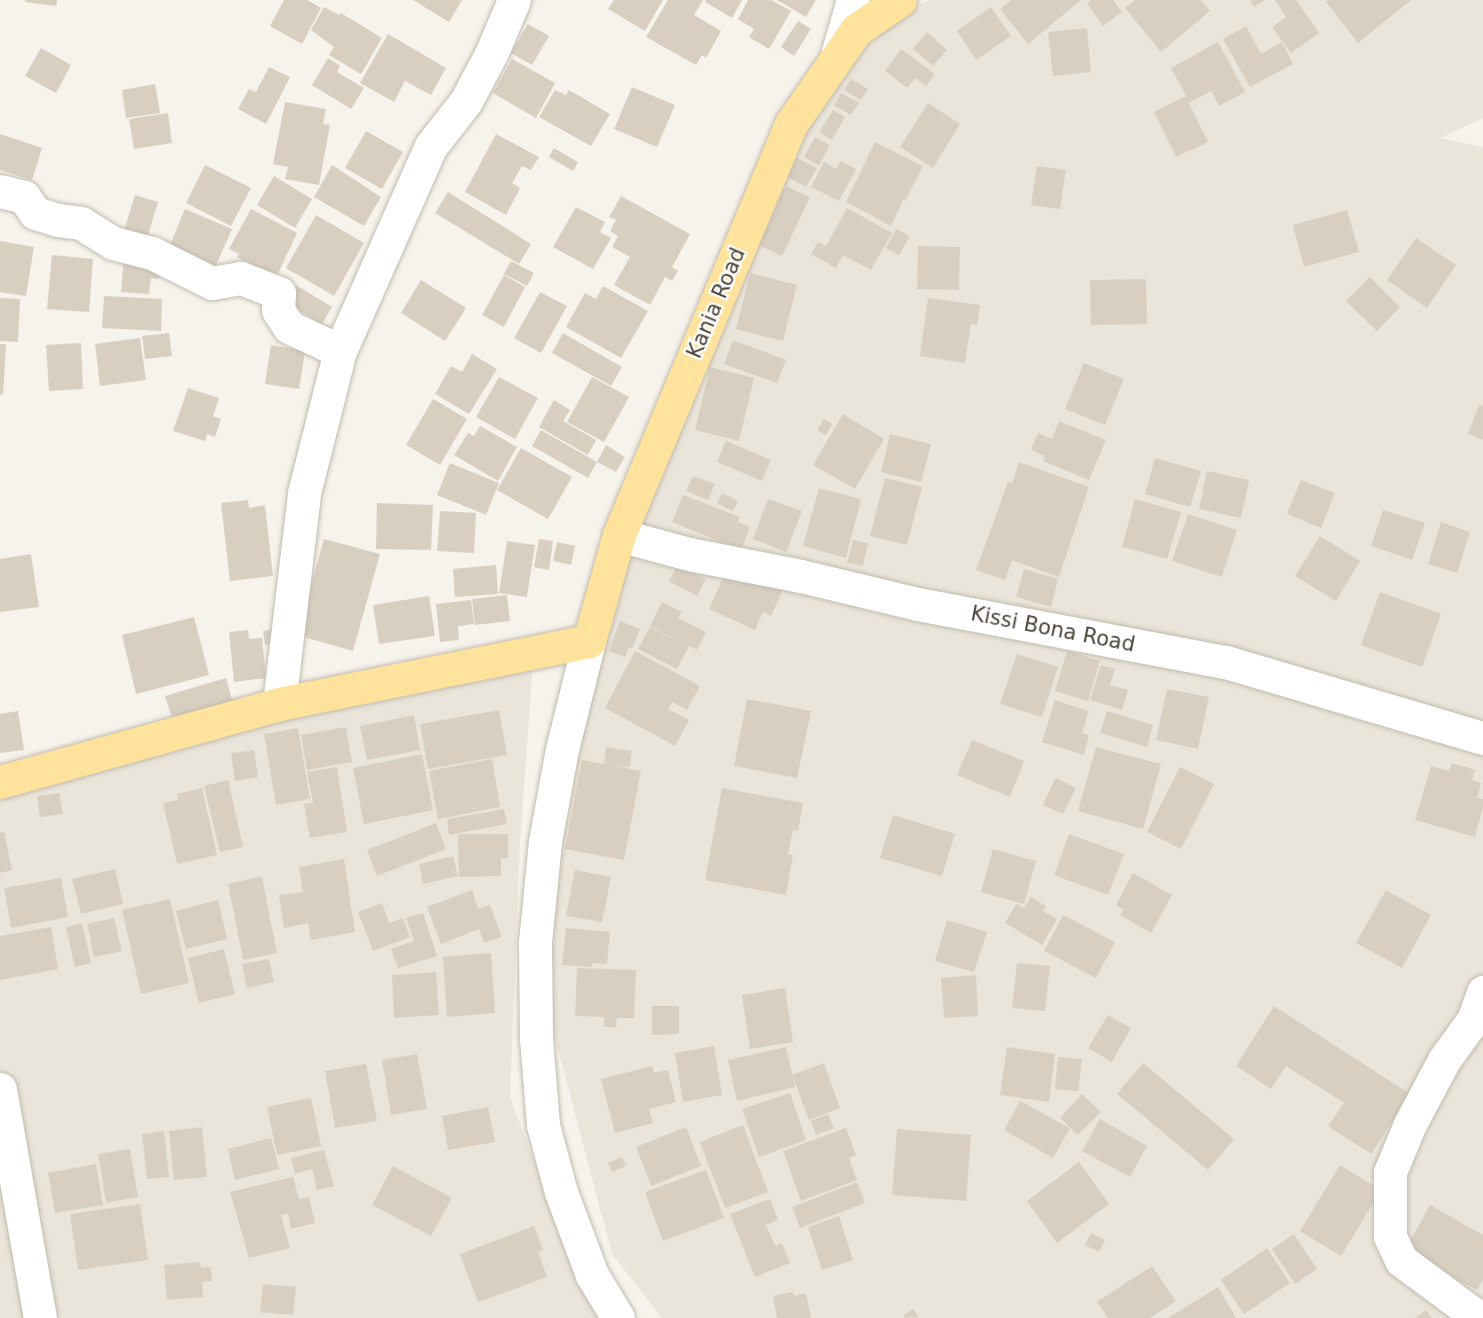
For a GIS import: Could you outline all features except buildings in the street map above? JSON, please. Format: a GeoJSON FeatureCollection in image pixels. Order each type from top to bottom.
{"type":"FeatureCollection","features":[{"type":"Feature","properties":{"kind":"main road","name":"Kania Road"},"geometry":{"type":"LineString","coordinates":[[589,641],[619,535],[791,124],[856,30],[900,0]]}},
{"type":"Feature","properties":{"kind":"main road"},"geometry":{"type":"LineString","coordinates":[[0,782],[279,704],[589,641]]}},
{"type":"Feature","properties":{"kind":"street"},"geometry":{"type":"LineString","coordinates":[[279,704],[304,494],[340,351],[431,146],[466,101],[492,52],[514,0]]}},
{"type":"Feature","properties":{"kind":"street"},"geometry":{"type":"LineString","coordinates":[[837,55],[853,0]]}},
{"type":"Feature","properties":{"kind":"street"},"geometry":{"type":"LineString","coordinates":[[0,191],[24,197],[35,213],[81,223],[113,243],[152,253],[187,273],[212,283],[241,278],[279,293],[278,310],[289,327],[340,351]]}},
{"type":"Feature","properties":{"kind":"street","name":"Kissi Bona Road"},"geometry":{"type":"LineString","coordinates":[[619,535],[689,554],[801,576],[918,604],[1226,662],[1483,738]]}},
{"type":"Feature","properties":{"kind":"street"},"geometry":{"type":"LineString","coordinates":[[589,641],[562,749],[545,842],[535,943],[536,1038],[543,1125],[561,1192],[592,1275],[618,1318]]}},
{"type":"Feature","properties":{"kind":"street"},"geometry":{"type":"LineString","coordinates":[[1479,1318],[1401,1260],[1390,1236],[1392,1199],[1390,1172],[1410,1124],[1444,1060],[1480,1011]]}},
{"type":"Feature","properties":{"kind":"street"},"geometry":{"type":"LineString","coordinates":[[0,1089],[40,1318]]}},
{"type":"Feature","properties":{"kind":"shaded area"},"geometry":{"type":"Polygon","coordinates":[[[929,0],[1483,0],[1483,118],[1440,138],[1483,147],[1483,1318],[662,1318],[612,1254],[540,981],[592,618],[814,95],[885,24],[929,0]]]}},
{"type":"Feature","properties":{"kind":"shaded area"},"geometry":{"type":"Polygon","coordinates":[[[533,662],[520,842],[510,1097],[582,1291],[604,1318],[0,1318],[0,786],[533,662]]]}}]}
